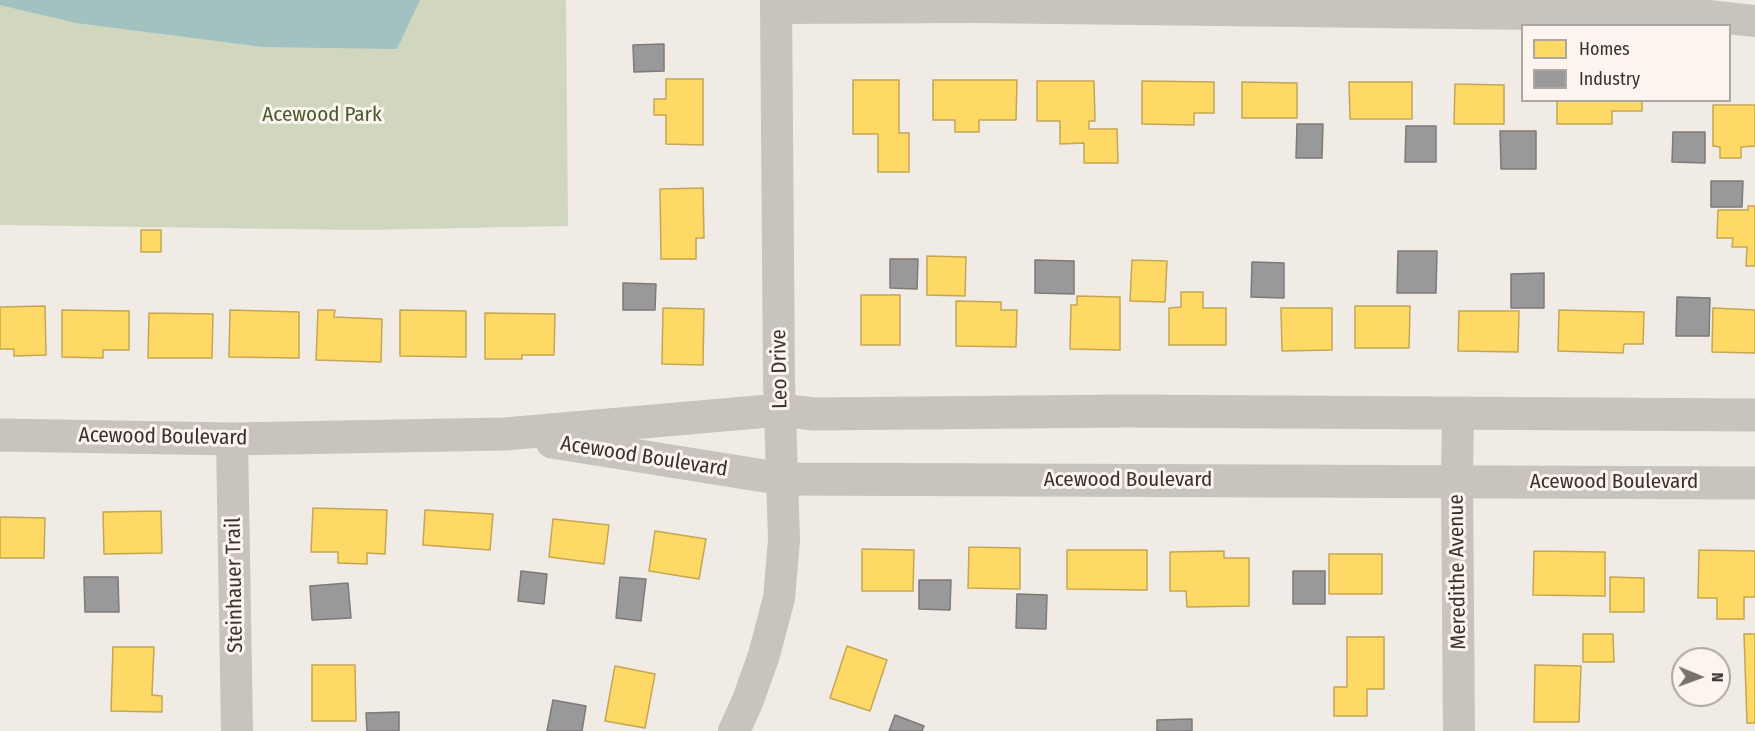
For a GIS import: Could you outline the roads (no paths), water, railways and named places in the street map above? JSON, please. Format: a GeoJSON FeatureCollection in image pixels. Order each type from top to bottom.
{"type":"FeatureCollection","features":[{"type":"Feature","properties":{"kind":"street"},"geometry":{"type":"LineString","coordinates":[[776,4],[1690,14],[1755,21]]}},
{"type":"Feature","properties":{"kind":"street","name":"Leo Drive"},"geometry":{"type":"LineString","coordinates":[[734,731],[764,655],[779,598],[784,540],[780,410],[776,4]]}},
{"type":"Feature","properties":{"kind":"street","name":"Acewood Boulevard"},"geometry":{"type":"LineString","coordinates":[[0,435],[232,439],[506,434],[780,410],[814,414],[1126,411],[1755,415]]}},
{"type":"Feature","properties":{"kind":"street","name":"Meredithe Avenue"},"geometry":{"type":"LineString","coordinates":[[1458,413],[1459,731]]}},
{"type":"Feature","properties":{"kind":"street","name":"Acewood Boulevard"},"geometry":{"type":"LineString","coordinates":[[506,434],[783,480],[1755,483]]}},
{"type":"Feature","properties":{"kind":"street","name":"Steinhauer Trail"},"geometry":{"type":"LineString","coordinates":[[232,439],[237,731]]}},
{"type":"Feature","properties":{"kind":"water"},"geometry":{"type":"Polygon","coordinates":[[[0,0],[420,0],[397,49],[263,47],[76,23],[0,5],[0,0]]]}},
{"type":"Feature","properties":{"kind":"park label","name":"Acewood Park"},"geometry":{"type":"Point","coordinates":[322,115]}}]}
